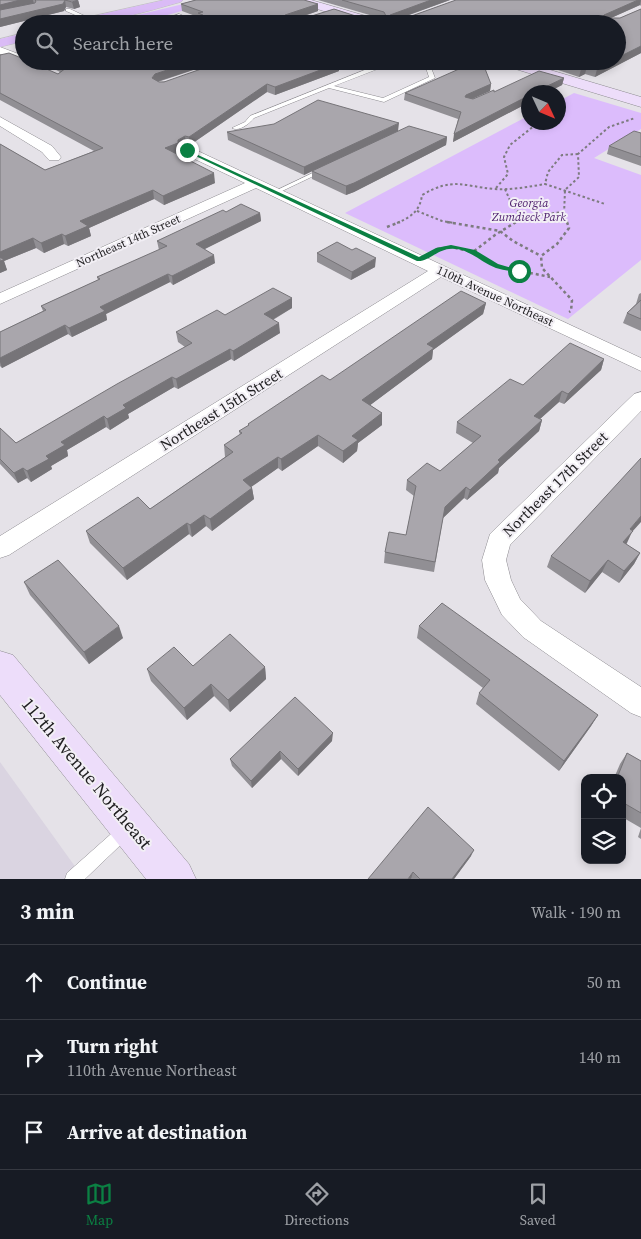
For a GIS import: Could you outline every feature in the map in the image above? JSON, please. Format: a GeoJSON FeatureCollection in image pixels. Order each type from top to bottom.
{"type":"FeatureCollection","features":[{"type":"Feature","properties":{"kind":"main road"},"geometry":{"type":"LineString","coordinates":[[102,15],[168,0]]}},
{"type":"Feature","properties":{"kind":"main road"},"geometry":{"type":"LineString","coordinates":[[120,15],[177,0]]}},
{"type":"Feature","properties":{"kind":"main road"},"geometry":{"type":"LineString","coordinates":[[299,0],[348,15]]}},
{"type":"Feature","properties":{"kind":"main road"},"geometry":{"type":"LineString","coordinates":[[0,43],[15,39]]}},
{"type":"Feature","properties":{"kind":"main road"},"geometry":{"type":"LineString","coordinates":[[530,70],[538,74],[641,102]]}},
{"type":"Feature","properties":{"kind":"main road","name":"112th Avenue Northeast"},"geometry":{"type":"LineString","coordinates":[[0,667],[132,825],[174,879]]}},
{"type":"Feature","properties":{"kind":"street"},"geometry":{"type":"LineString","coordinates":[[320,15],[334,11]]}},
{"type":"Feature","properties":{"kind":"street"},"geometry":{"type":"LineString","coordinates":[[0,50],[15,57]]}},
{"type":"Feature","properties":{"kind":"street"},"geometry":{"type":"LineString","coordinates":[[0,121],[47,149],[54,157]]}},
{"type":"Feature","properties":{"kind":"street","name":"110th Avenue Northeast"},"geometry":{"type":"LineString","coordinates":[[187,150],[641,365]]}},
{"type":"Feature","properties":{"kind":"street","name":"Northeast 14th Street"},"geometry":{"type":"LineString","coordinates":[[0,299],[256,183]]}},
{"type":"Feature","properties":{"kind":"street","name":"Northeast 15th Street"},"geometry":{"type":"LineString","coordinates":[[0,548],[442,270]]}},
{"type":"Feature","properties":{"kind":"street","name":"Northeast 17th Street"},"geometry":{"type":"LineString","coordinates":[[641,399],[499,540],[494,560],[498,580],[510,607],[532,629],[641,703]]}},
{"type":"Feature","properties":{"kind":"lane"},"geometry":{"type":"LineString","coordinates":[[68,10],[80,15]]}},
{"type":"Feature","properties":{"kind":"lane"},"geometry":{"type":"LineString","coordinates":[[235,128],[247,123],[252,117],[369,70]]}},
{"type":"Feature","properties":{"kind":"lane"},"geometry":{"type":"LineString","coordinates":[[328,86],[384,100],[432,78],[429,70]]}},
{"type":"Feature","properties":{"kind":"lane"},"geometry":{"type":"LineString","coordinates":[[276,192],[327,168]]}},
{"type":"Feature","properties":{"kind":"lane"},"geometry":{"type":"LineString","coordinates":[[73,879],[132,825]]}},
{"type":"Feature","properties":{"kind":"path"},"geometry":{"type":"LineString","coordinates":[[546,184],[548,172],[562,154],[578,154],[610,127],[641,117]]}},
{"type":"Feature","properties":{"kind":"path"},"geometry":{"type":"LineString","coordinates":[[496,188],[508,174],[504,157],[510,145],[529,130]]}},
{"type":"Feature","properties":{"kind":"path"},"geometry":{"type":"LineString","coordinates":[[541,256],[556,244],[569,228],[564,212],[566,190],[579,177],[578,154]]}},
{"type":"Feature","properties":{"kind":"path"},"geometry":{"type":"LineString","coordinates":[[368,236],[412,217],[422,206],[422,195],[437,186],[457,182],[505,189],[546,184],[605,204]]}},
{"type":"Feature","properties":{"kind":"path"},"geometry":{"type":"LineString","coordinates":[[505,189],[512,205],[523,217]]}},
{"type":"Feature","properties":{"kind":"path"},"geometry":{"type":"LineString","coordinates":[[417,211],[442,221],[500,231],[513,241],[541,256]]}},
{"type":"Feature","properties":{"kind":"path"},"geometry":{"type":"LineString","coordinates":[[473,252],[500,231],[523,217],[546,212],[564,212]]}},
{"type":"Feature","properties":{"kind":"path"},"geometry":{"type":"LineString","coordinates":[[419,260],[438,249],[451,247],[473,252],[496,266],[551,277]]}},
{"type":"Feature","properties":{"kind":"path"},"geometry":{"type":"LineString","coordinates":[[541,256],[542,268],[572,300],[571,311],[555,324]]}},
{"type":"Feature","properties":{"kind":"shaded area"},"geometry":{"type":"Polygon","coordinates":[[[0,762],[84,879],[0,879],[0,762]]]}},
{"type":"Feature","properties":{"kind":"green space"},"geometry":{"type":"Polygon","coordinates":[[[200,0],[213,2],[168,15],[138,15],[200,0]]]}},
{"type":"Feature","properties":{"kind":"green space","name":"Georgia Zumdieck Park"},"geometry":{"type":"Polygon","coordinates":[[[574,93],[641,113],[641,129],[594,158],[641,175],[641,260],[568,319],[345,213],[521,120],[521,130],[566,130],[566,97],[574,93]]]}},
{"type":"Feature","properties":{"kind":"building"},"geometry":{"type":"Polygon","coordinates":[[[0,0],[20,0],[0,5],[0,0]]]}},
{"type":"Feature","properties":{"kind":"building"},"geometry":{"type":"Polygon","coordinates":[[[65,0],[63,4],[0,19],[0,10],[35,3],[36,1],[65,0]]]}},
{"type":"Feature","properties":{"kind":"building"},"geometry":{"type":"Polygon","coordinates":[[[196,0],[304,0],[318,4],[285,15],[203,15],[198,13],[203,12],[181,4],[196,0]]]}},
{"type":"Feature","properties":{"kind":"building"},"geometry":{"type":"Polygon","coordinates":[[[342,0],[431,0],[386,15],[384,12],[342,0]]]}},
{"type":"Feature","properties":{"kind":"building"},"geometry":{"type":"Polygon","coordinates":[[[456,0],[638,0],[604,15],[414,15],[456,0]]]}},
{"type":"Feature","properties":{"kind":"building"},"geometry":{"type":"Polygon","coordinates":[[[334,9],[353,15],[315,15],[334,9]]]}},
{"type":"Feature","properties":{"kind":"building"},"geometry":{"type":"Polygon","coordinates":[[[641,9],[641,46],[626,54],[626,15],[641,9]]]}},
{"type":"Feature","properties":{"kind":"building"},"geometry":{"type":"Polygon","coordinates":[[[9,53],[15,55],[15,70],[49,70],[58,74],[63,70],[167,70],[155,74],[152,78],[159,82],[198,70],[320,70],[275,87],[267,84],[189,137],[185,136],[178,140],[178,143],[165,148],[214,173],[163,196],[153,190],[80,221],[88,226],[65,236],[62,234],[41,243],[33,238],[0,252],[0,144],[45,170],[103,148],[0,93],[0,55],[9,53]]]}},
{"type":"Feature","properties":{"kind":"building"},"geometry":{"type":"Polygon","coordinates":[[[457,70],[486,70],[491,84],[465,97],[473,99],[494,90],[494,92],[539,71],[564,78],[550,85],[521,85],[521,100],[454,134],[461,112],[405,93],[457,70]]]}},
{"type":"Feature","properties":{"kind":"building"},"geometry":{"type":"Polygon","coordinates":[[[318,100],[399,123],[304,167],[227,132],[274,124],[318,100]]]}},
{"type":"Feature","properties":{"kind":"building"},"geometry":{"type":"Polygon","coordinates":[[[409,126],[447,137],[346,186],[312,171],[409,126]]]}},
{"type":"Feature","properties":{"kind":"building"},"geometry":{"type":"Polygon","coordinates":[[[634,131],[641,133],[641,157],[609,146],[634,131]]]}},
{"type":"Feature","properties":{"kind":"building"},"geometry":{"type":"Polygon","coordinates":[[[241,204],[260,213],[196,244],[214,255],[172,276],[168,274],[100,307],[105,311],[69,328],[65,325],[0,358],[0,332],[46,310],[41,306],[100,279],[97,277],[167,246],[157,241],[223,210],[226,212],[241,204]]]}},
{"type":"Feature","properties":{"kind":"building"},"geometry":{"type":"Polygon","coordinates":[[[337,242],[352,250],[356,248],[376,258],[352,272],[317,253],[337,242]]]}},
{"type":"Feature","properties":{"kind":"building"},"geometry":{"type":"Polygon","coordinates":[[[273,288],[292,298],[264,314],[279,323],[233,351],[230,349],[176,379],[172,377],[123,405],[126,408],[107,419],[104,416],[61,442],[65,445],[46,456],[49,459],[27,471],[23,468],[14,473],[0,459],[0,428],[16,443],[192,343],[176,332],[217,310],[225,315],[273,288]]]}},
{"type":"Feature","properties":{"kind":"building"},"geometry":{"type":"Polygon","coordinates":[[[461,291],[486,303],[427,344],[434,348],[362,400],[382,413],[352,436],[358,440],[343,451],[318,435],[281,459],[278,457],[243,480],[252,488],[210,519],[204,515],[190,525],[187,523],[123,568],[86,531],[138,497],[150,509],[233,452],[224,445],[242,433],[239,431],[248,424],[322,375],[330,380],[461,291]]]}},
{"type":"Feature","properties":{"kind":"building"},"geometry":{"type":"Polygon","coordinates":[[[641,300],[641,319],[627,313],[641,300]]]}},
{"type":"Feature","properties":{"kind":"building"},"geometry":{"type":"Polygon","coordinates":[[[570,343],[604,359],[568,394],[562,391],[534,416],[542,420],[498,460],[500,462],[470,490],[466,487],[445,507],[435,562],[385,552],[389,532],[406,535],[416,486],[407,480],[427,463],[440,471],[481,436],[457,422],[510,379],[523,385],[570,343]]]}},
{"type":"Feature","properties":{"kind":"building"},"geometry":{"type":"Polygon","coordinates":[[[641,458],[641,516],[630,529],[633,531],[623,542],[640,553],[624,571],[608,560],[590,581],[551,556],[641,458]]]}},
{"type":"Feature","properties":{"kind":"building"},"geometry":{"type":"Polygon","coordinates":[[[58,560],[119,626],[84,652],[24,582],[58,560]]]}},
{"type":"Feature","properties":{"kind":"building"},"geometry":{"type":"Polygon","coordinates":[[[442,603],[598,715],[564,761],[479,693],[490,680],[419,626],[442,603]]]}},
{"type":"Feature","properties":{"kind":"building"},"geometry":{"type":"Polygon","coordinates":[[[230,634],[265,667],[228,700],[211,684],[184,708],[147,669],[174,647],[193,666],[230,634]]]}},
{"type":"Feature","properties":{"kind":"building"},"geometry":{"type":"Polygon","coordinates":[[[295,697],[333,733],[298,769],[280,751],[251,781],[230,759],[295,697]]]}},
{"type":"Feature","properties":{"kind":"building"},"geometry":{"type":"Polygon","coordinates":[[[627,753],[641,761],[641,813],[626,804],[626,774],[619,774],[627,753]]]}},
{"type":"Feature","properties":{"kind":"building"},"geometry":{"type":"Polygon","coordinates":[[[428,807],[474,850],[452,879],[420,879],[413,872],[408,879],[368,879],[428,807]]]}},
{"type":"Feature","properties":{"kind":"route"},"geometry":{"type":"LineString","coordinates":[[187,150],[419,260],[438,249],[451,247],[473,252],[496,266],[519,271]]}}]}
